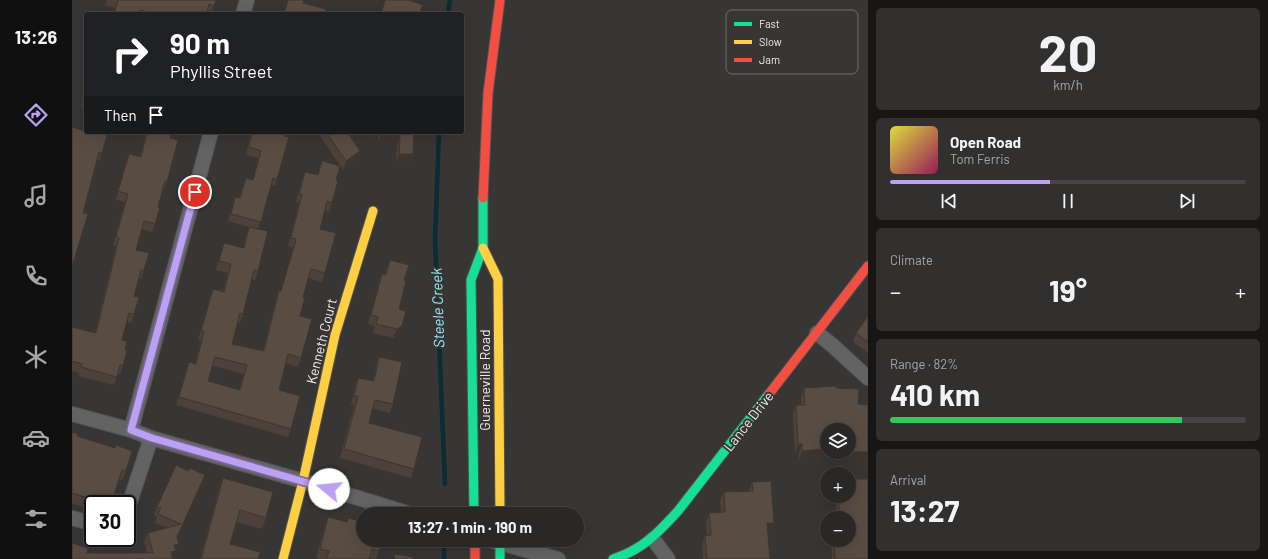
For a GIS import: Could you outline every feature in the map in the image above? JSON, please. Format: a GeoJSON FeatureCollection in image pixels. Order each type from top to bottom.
{"type":"FeatureCollection","features":[{"type":"Feature","properties":{"kind":"main road","name":"Guerneville Road"},"geometry":{"type":"LineString","coordinates":[[474,507],[471,280],[483,248],[483,199],[488,93],[500,0]]}},
{"type":"Feature","properties":{"kind":"main road","name":"Kenneth Court"},"geometry":{"type":"LineString","coordinates":[[283,559],[335,335],[374,211]]}},
{"type":"Feature","properties":{"kind":"main road","name":"Guerneville Road"},"geometry":{"type":"LineString","coordinates":[[483,248],[498,279],[500,507]]}},
{"type":"Feature","properties":{"kind":"main road","name":"Lance Drive"},"geometry":{"type":"LineString","coordinates":[[613,559],[634,551],[652,539],[678,511],[868,266]]}},
{"type":"Feature","properties":{"kind":"main road"},"geometry":{"type":"LineString","coordinates":[[475,547],[476,559]]}},
{"type":"Feature","properties":{"kind":"main road"},"geometry":{"type":"LineString","coordinates":[[497,547],[500,559]]}},
{"type":"Feature","properties":{"kind":"street"},"geometry":{"type":"LineString","coordinates":[[244,12],[247,0]]}},
{"type":"Feature","properties":{"kind":"street"},"geometry":{"type":"LineString","coordinates":[[131,430],[210,134]]}},
{"type":"Feature","properties":{"kind":"street"},"geometry":{"type":"LineString","coordinates":[[817,333],[868,378]]}},
{"type":"Feature","properties":{"kind":"street"},"geometry":{"type":"LineString","coordinates":[[72,414],[131,430],[152,438],[387,507]]}},
{"type":"Feature","properties":{"kind":"street"},"geometry":{"type":"LineString","coordinates":[[132,495],[152,438]]}},
{"type":"Feature","properties":{"kind":"street"},"geometry":{"type":"LineString","coordinates":[[72,518],[84,521]]}},
{"type":"Feature","properties":{"kind":"street"},"geometry":{"type":"LineString","coordinates":[[652,539],[668,559]]}},
{"type":"Feature","properties":{"kind":"street"},"geometry":{"type":"LineString","coordinates":[[517,547],[558,559]]}},
{"type":"Feature","properties":{"kind":"building"},"geometry":{"type":"Polygon","coordinates":[[[118,0],[216,0],[214,6],[209,4],[207,12],[149,12],[140,10],[139,12],[115,12],[118,0]]]}},
{"type":"Feature","properties":{"kind":"building"},"geometry":{"type":"Polygon","coordinates":[[[288,0],[304,0],[303,3],[326,9],[325,12],[285,12],[288,0]]]}},
{"type":"Feature","properties":{"kind":"building"},"geometry":{"type":"Polygon","coordinates":[[[385,0],[409,0],[423,5],[420,12],[382,12],[385,0]]]}},
{"type":"Feature","properties":{"kind":"building"},"geometry":{"type":"Polygon","coordinates":[[[72,127],[84,131],[84,134],[107,134],[102,153],[99,152],[83,213],[88,214],[72,267],[72,127]]]}},
{"type":"Feature","properties":{"kind":"building"},"geometry":{"type":"Polygon","coordinates":[[[147,134],[171,134],[170,138],[178,140],[167,182],[165,181],[158,207],[160,208],[155,224],[144,221],[136,250],[149,253],[144,270],[141,270],[134,296],[139,297],[134,314],[129,313],[122,340],[127,341],[125,350],[127,351],[123,366],[120,365],[117,377],[81,367],[82,364],[72,361],[72,327],[96,333],[119,238],[116,237],[128,194],[118,191],[129,154],[141,157],[147,134]]]}},
{"type":"Feature","properties":{"kind":"building"},"geometry":{"type":"Polygon","coordinates":[[[252,134],[284,134],[284,136],[289,137],[277,179],[273,178],[261,222],[231,214],[235,197],[240,198],[246,178],[253,180],[261,151],[249,147],[252,134]]]}},
{"type":"Feature","properties":{"kind":"building"},"geometry":{"type":"Polygon","coordinates":[[[327,134],[349,134],[360,151],[346,161],[327,134]]]}},
{"type":"Feature","properties":{"kind":"building"},"geometry":{"type":"Polygon","coordinates":[[[381,134],[414,134],[413,154],[399,154],[400,135],[381,134]]]}},
{"type":"Feature","properties":{"kind":"building"},"geometry":{"type":"Polygon","coordinates":[[[322,161],[340,166],[336,180],[338,181],[332,203],[327,201],[320,229],[336,233],[325,273],[311,269],[303,297],[305,297],[300,316],[312,319],[301,358],[288,354],[279,390],[300,396],[291,429],[179,397],[189,362],[196,364],[204,332],[201,331],[213,289],[224,292],[231,264],[219,261],[224,243],[244,248],[249,227],[268,231],[258,271],[254,270],[243,314],[240,313],[232,344],[264,351],[279,290],[281,291],[296,239],[291,238],[302,194],[299,194],[305,172],[318,175],[322,161]],[[215,357],[208,381],[240,390],[247,365],[215,357]]]}},
{"type":"Feature","properties":{"kind":"building"},"geometry":{"type":"Polygon","coordinates":[[[390,260],[409,265],[404,280],[406,281],[399,309],[406,311],[402,326],[397,329],[376,324],[378,317],[371,315],[382,274],[386,275],[390,260]]]}},
{"type":"Feature","properties":{"kind":"building"},"geometry":{"type":"Polygon","coordinates":[[[868,316],[868,342],[856,333],[868,316]]]}},
{"type":"Feature","properties":{"kind":"building"},"geometry":{"type":"Polygon","coordinates":[[[379,357],[402,362],[393,404],[375,400],[369,423],[422,437],[414,469],[344,449],[358,396],[354,396],[358,378],[374,381],[379,357]]]}},
{"type":"Feature","properties":{"kind":"building"},"geometry":{"type":"Polygon","coordinates":[[[836,386],[836,388],[859,389],[858,404],[868,405],[868,452],[856,452],[856,423],[820,423],[820,450],[802,451],[802,444],[798,444],[796,405],[805,405],[804,388],[836,386]]]}},
{"type":"Feature","properties":{"kind":"building"},"geometry":{"type":"Polygon","coordinates":[[[72,432],[78,434],[77,436],[115,448],[116,445],[132,451],[126,471],[122,470],[114,495],[84,495],[84,497],[72,493],[72,432]]]}},
{"type":"Feature","properties":{"kind":"building"},"geometry":{"type":"Polygon","coordinates":[[[176,465],[188,471],[190,468],[205,475],[177,537],[179,544],[174,545],[176,551],[171,552],[173,559],[72,559],[72,543],[88,548],[87,553],[153,553],[148,533],[181,524],[158,514],[161,508],[157,507],[176,465]]]}},
{"type":"Feature","properties":{"kind":"building"},"geometry":{"type":"Polygon","coordinates":[[[223,478],[273,492],[266,518],[240,510],[230,544],[260,552],[258,559],[201,559],[223,478]]]}},
{"type":"Feature","properties":{"kind":"building"},"geometry":{"type":"Polygon","coordinates":[[[856,479],[868,479],[868,559],[835,559],[834,547],[856,547],[856,511],[839,511],[839,503],[856,503],[856,479]]]}},
{"type":"Feature","properties":{"kind":"building"},"geometry":{"type":"Polygon","coordinates":[[[771,481],[774,523],[767,523],[770,559],[707,559],[705,536],[711,535],[709,513],[725,512],[724,492],[753,491],[752,482],[771,481]]]}},
{"type":"Feature","properties":{"kind":"building"},"geometry":{"type":"Polygon","coordinates":[[[328,517],[347,522],[348,518],[356,520],[356,547],[380,547],[379,551],[372,549],[369,559],[326,559],[329,551],[320,549],[328,517]]]}},
{"type":"Feature","properties":{"kind":"building"},"geometry":{"type":"Polygon","coordinates":[[[395,554],[413,557],[412,559],[394,559],[395,554]]]}},
{"type":"Feature","properties":{"kind":"waterway","name":"Steele Creek"},"geometry":{"type":"LineString","coordinates":[[448,12],[450,0]]}},
{"type":"Feature","properties":{"kind":"waterway","name":"Steele Creek"},"geometry":{"type":"LineString","coordinates":[[439,134],[435,240],[445,484]]}},
{"type":"Feature","properties":{"kind":"waterway","name":"Steele Creek"},"geometry":{"type":"LineString","coordinates":[[444,548],[444,559]]}},
{"type":"Feature","properties":{"kind":"traffic: fast"},"geometry":{"type":"LineString","coordinates":[[474,507],[471,280],[483,248],[483,198]]}},
{"type":"Feature","properties":{"kind":"traffic: fast"},"geometry":{"type":"LineString","coordinates":[[613,559],[641,546],[671,519],[769,394]]}},
{"type":"Feature","properties":{"kind":"traffic: fast"},"geometry":{"type":"LineString","coordinates":[[500,547],[500,559]]}},
{"type":"Feature","properties":{"kind":"traffic: slow"},"geometry":{"type":"LineString","coordinates":[[283,559],[303,481],[335,335],[373,211]]}},
{"type":"Feature","properties":{"kind":"traffic: slow"},"geometry":{"type":"LineString","coordinates":[[483,248],[498,279],[500,507]]}},
{"type":"Feature","properties":{"kind":"traffic: jam"},"geometry":{"type":"LineString","coordinates":[[483,198],[488,93],[500,0]]}},
{"type":"Feature","properties":{"kind":"traffic: jam"},"geometry":{"type":"LineString","coordinates":[[769,394],[868,266]]}},
{"type":"Feature","properties":{"kind":"traffic: jam"},"geometry":{"type":"LineString","coordinates":[[475,547],[475,559]]}},
{"type":"Feature","properties":{"kind":"route"},"geometry":{"type":"LineString","coordinates":[[195,192],[131,430],[152,438],[329,489]]}}]}
